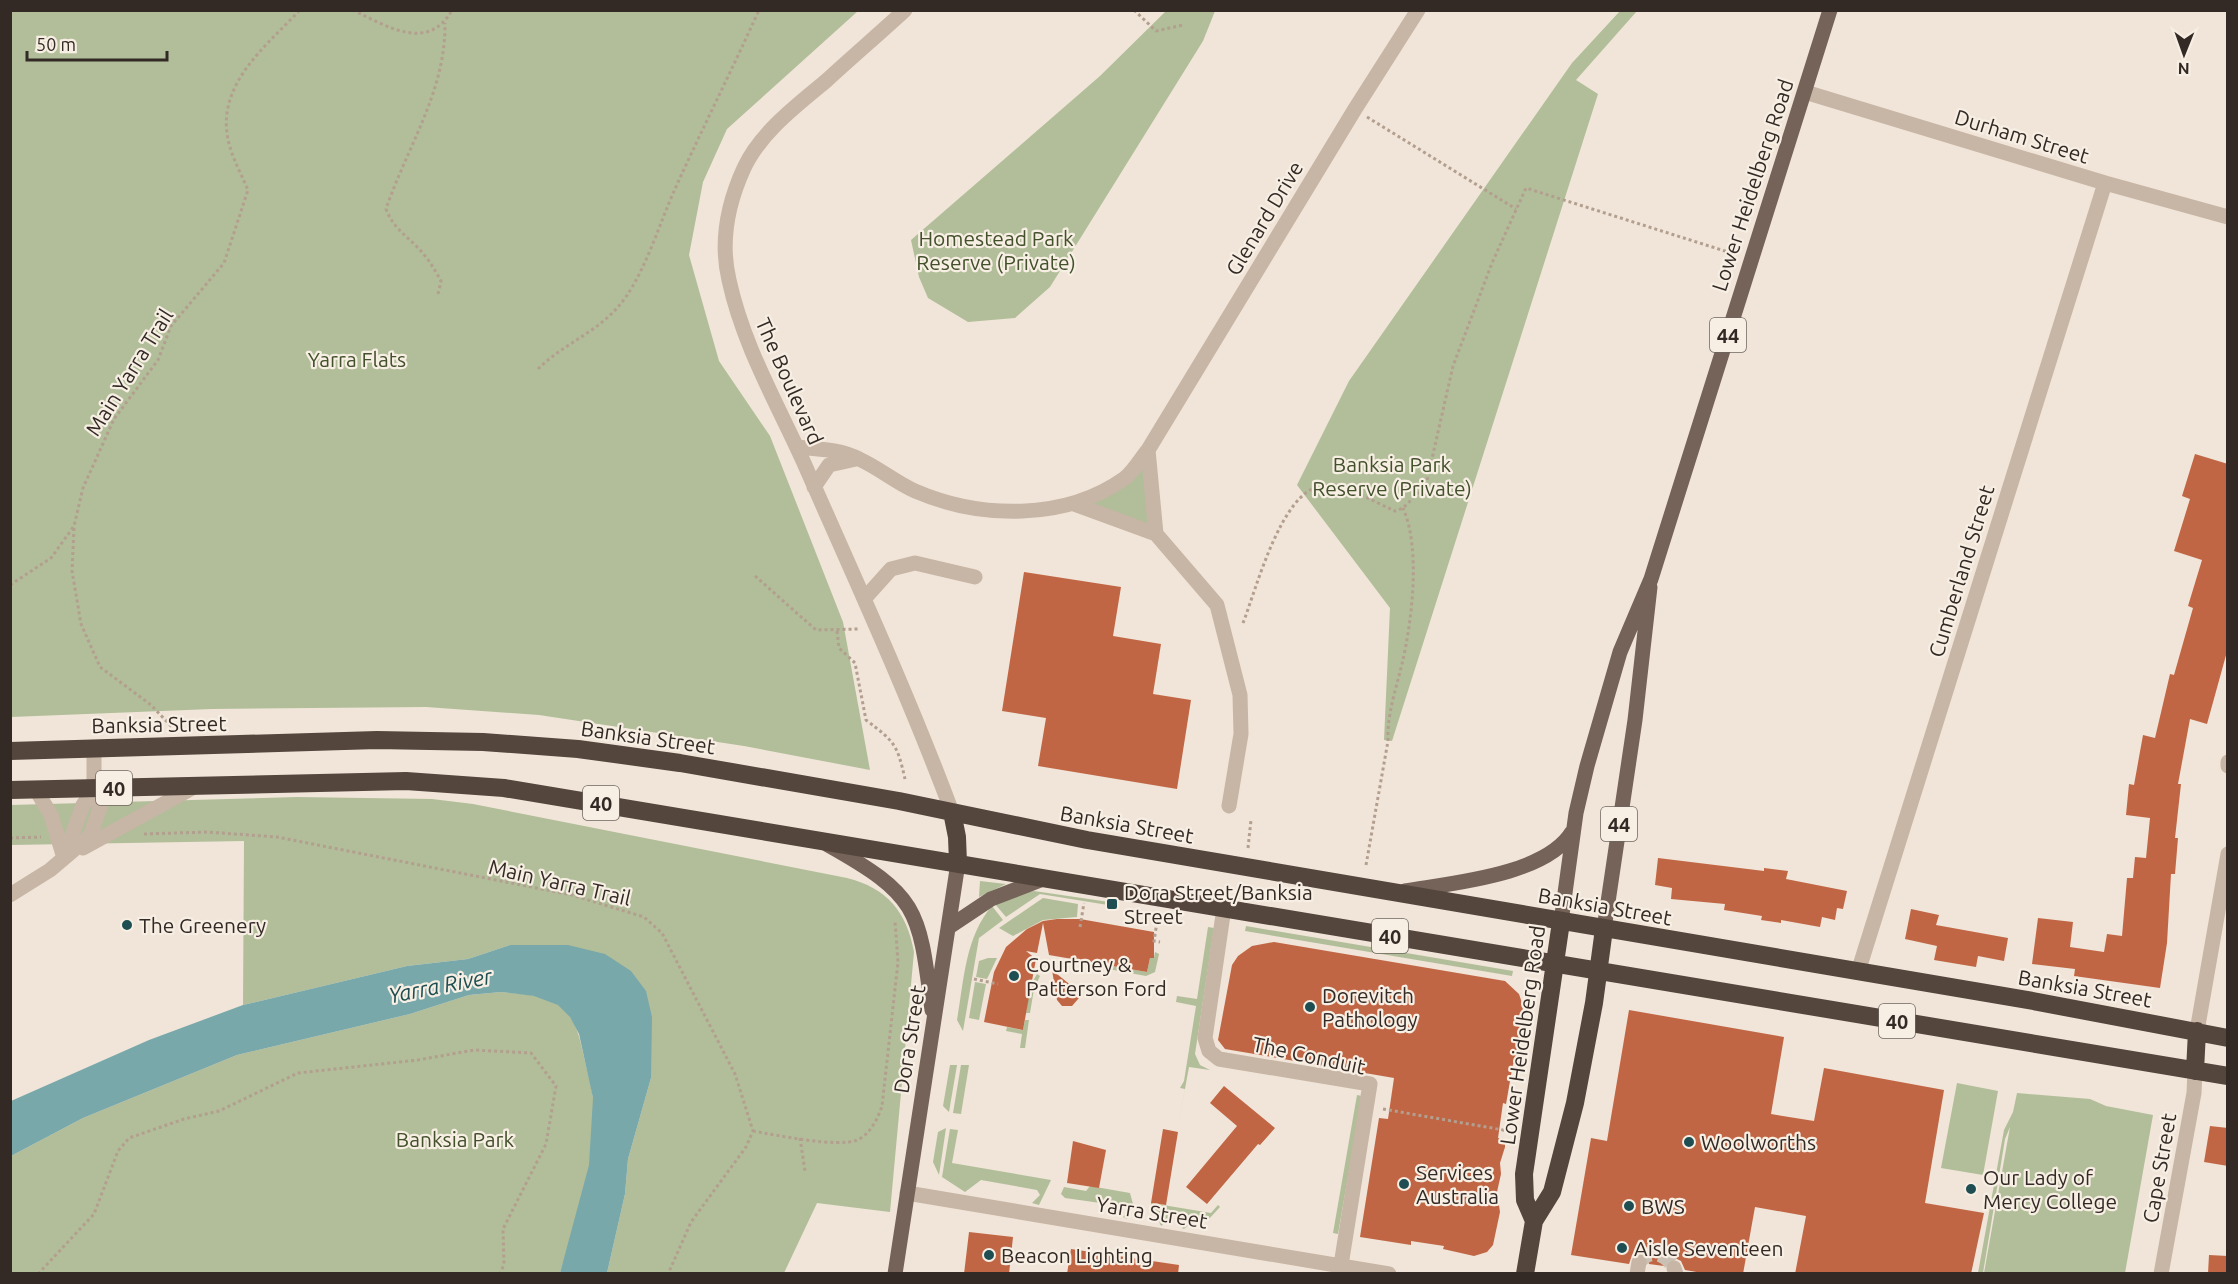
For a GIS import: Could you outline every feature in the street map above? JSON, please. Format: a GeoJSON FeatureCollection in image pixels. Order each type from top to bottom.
{"type":"FeatureCollection","features":[{"type":"Feature","properties":{"kind":"highway","name":"Banksia Street"},"geometry":{"type":"LineString","coordinates":[[10,751],[377,740],[542,746],[680,763],[952,812],[1086,840],[1858,972],[2228,1038]]}},
{"type":"Feature","properties":{"kind":"highway","name":"40"},"geometry":{"type":"LineString","coordinates":[[10,790],[406,781],[473,785],[567,797],[2228,1076]]}},
{"type":"Feature","properties":{"kind":"highway","name":"Dora Street"},"geometry":{"type":"LineString","coordinates":[[952,812],[957,837],[958,863]]}},
{"type":"Feature","properties":{"kind":"highway","name":"Lower Heidelberg Road"},"geometry":{"type":"LineString","coordinates":[[1534,1221],[1525,1200],[1524,1181],[1561,922]]}},
{"type":"Feature","properties":{"kind":"highway","name":"Lower Heidelberg Road"},"geometry":{"type":"LineString","coordinates":[[1526,1274],[1534,1221],[1552,1192],[1567,1137],[1599,971],[1604,929]]}},
{"type":"Feature","properties":{"kind":"highway"},"geometry":{"type":"LineString","coordinates":[[2195,1071],[2197,1031]]}},
{"type":"Feature","properties":{"kind":"main road","name":"Lower Heidelberg Road"},"geometry":{"type":"LineString","coordinates":[[1561,922],[1574,829],[1587,766],[1620,652],[1651,579],[1830,10]]}},
{"type":"Feature","properties":{"kind":"main road","name":"Lower Heidelberg Road"},"geometry":{"type":"LineString","coordinates":[[1604,929],[1635,720],[1651,579]]}},
{"type":"Feature","properties":{"kind":"main road"},"geometry":{"type":"LineString","coordinates":[[1394,893],[1531,865],[1556,852],[1574,829]]}},
{"type":"Feature","properties":{"kind":"main road"},"geometry":{"type":"LineString","coordinates":[[819,840],[879,874],[908,904],[922,940],[934,1028]]}},
{"type":"Feature","properties":{"kind":"main road","name":"Dora Street"},"geometry":{"type":"LineString","coordinates":[[895,1274],[958,863]]}},
{"type":"Feature","properties":{"kind":"main road"},"geometry":{"type":"LineString","coordinates":[[949,927],[998,896],[1049,878]]}},
{"type":"Feature","properties":{"kind":"street","name":"The Boulevard"},"geometry":{"type":"LineString","coordinates":[[905,10],[787,114],[765,138],[745,166],[726,224],[728,278],[744,333],[865,598],[952,812]]}},
{"type":"Feature","properties":{"kind":"street","name":"Glenard Drive"},"geometry":{"type":"LineString","coordinates":[[797,447],[830,450],[858,458],[912,490],[938,500],[975,508],[1013,511],[1074,504],[1126,477],[1148,450],[1355,109],[1418,10]]}},
{"type":"Feature","properties":{"kind":"street","name":"Durham Street"},"geometry":{"type":"LineString","coordinates":[[1804,92],[2105,183],[2228,217]]}},
{"type":"Feature","properties":{"kind":"street","name":"Cumberland Street"},"geometry":{"type":"LineString","coordinates":[[1858,972],[2105,183]]}},
{"type":"Feature","properties":{"kind":"street"},"geometry":{"type":"LineString","coordinates":[[1148,450],[1156,534]]}},
{"type":"Feature","properties":{"kind":"street"},"geometry":{"type":"LineString","coordinates":[[814,487],[829,465],[858,458]]}},
{"type":"Feature","properties":{"kind":"street","name":"Glenard Drive"},"geometry":{"type":"LineString","coordinates":[[1074,504],[1156,534],[1217,605],[1240,695],[1241,734],[1229,806]]}},
{"type":"Feature","properties":{"kind":"street"},"geometry":{"type":"LineString","coordinates":[[865,598],[891,569],[915,563],[975,577]]}},
{"type":"Feature","properties":{"kind":"street"},"geometry":{"type":"LineString","coordinates":[[10,895],[50,870],[87,839],[95,826],[100,807],[94,788],[94,748]]}},
{"type":"Feature","properties":{"kind":"street"},"geometry":{"type":"LineString","coordinates":[[64,858],[197,785]]}},
{"type":"Feature","properties":{"kind":"street"},"geometry":{"type":"LineString","coordinates":[[36,790],[51,815],[64,858]]}},
{"type":"Feature","properties":{"kind":"street"},"geometry":{"type":"LineString","coordinates":[[2197,1031],[2228,854]]}},
{"type":"Feature","properties":{"kind":"street","name":"The Conduit"},"geometry":{"type":"LineString","coordinates":[[1224,908],[1205,1038],[1209,1051],[1219,1059],[1370,1084],[1341,1265]]}},
{"type":"Feature","properties":{"kind":"street","name":"Cape Street"},"geometry":{"type":"LineString","coordinates":[[2161,1274],[2194,1093],[2195,1071]]}},
{"type":"Feature","properties":{"kind":"street","name":"Yarra Street"},"geometry":{"type":"LineString","coordinates":[[907,1193],[1389,1274]]}},
{"type":"Feature","properties":{"kind":"path","name":"Main Yarra Trail"},"geometry":{"type":"LineString","coordinates":[[10,585],[51,558],[74,526],[83,488],[114,419],[158,360],[171,326],[224,263],[248,190],[229,146],[225,111],[232,88],[257,56],[300,10]]}},
{"type":"Feature","properties":{"kind":"path"},"geometry":{"type":"LineString","coordinates":[[353,10],[394,30],[425,35],[445,24]]}},
{"type":"Feature","properties":{"kind":"path"},"geometry":{"type":"LineString","coordinates":[[438,294],[441,281],[434,269],[420,250],[391,222],[386,209],[437,82],[445,42],[445,24],[452,10]]}},
{"type":"Feature","properties":{"kind":"path"},"geometry":{"type":"LineString","coordinates":[[538,369],[553,354],[580,339],[618,308],[646,260],[674,190],[759,10]]}},
{"type":"Feature","properties":{"kind":"path"},"geometry":{"type":"LineString","coordinates":[[1134,10],[1156,31],[1183,26]]}},
{"type":"Feature","properties":{"kind":"path"},"geometry":{"type":"LineString","coordinates":[[1366,117],[1516,209]]}},
{"type":"Feature","properties":{"kind":"path"},"geometry":{"type":"LineString","coordinates":[[1243,624],[1283,520],[1298,499],[1319,486],[1336,487],[1395,511],[1403,508],[1426,485],[1453,366],[1492,263],[1526,188],[1728,252]]}},
{"type":"Feature","properties":{"kind":"path"},"geometry":{"type":"LineString","coordinates":[[1366,865],[1389,741],[1388,724],[1403,660],[1408,620],[1412,543],[1403,508]]}},
{"type":"Feature","properties":{"kind":"path"},"geometry":{"type":"LineString","coordinates":[[74,526],[72,571],[81,624],[100,667],[151,705],[191,747]]}},
{"type":"Feature","properties":{"kind":"path"},"geometry":{"type":"LineString","coordinates":[[755,576],[816,630],[837,631],[876,626]]}},
{"type":"Feature","properties":{"kind":"path"},"geometry":{"type":"LineString","coordinates":[[837,631],[839,648],[855,663],[866,720],[892,739],[898,750],[905,779]]}},
{"type":"Feature","properties":{"kind":"path"},"geometry":{"type":"LineString","coordinates":[[1248,848],[1251,820]]}},
{"type":"Feature","properties":{"kind":"path","name":"Main Yarra Trail"},"geometry":{"type":"LineString","coordinates":[[243,833],[286,838],[572,895],[644,917],[662,933],[735,1074],[753,1131]]}},
{"type":"Feature","properties":{"kind":"path"},"geometry":{"type":"LineString","coordinates":[[1080,927],[1084,903]]}},
{"type":"Feature","properties":{"kind":"path"},"geometry":{"type":"LineString","coordinates":[[1158,915],[1154,941],[1160,942]]}},
{"type":"Feature","properties":{"kind":"path"},"geometry":{"type":"LineString","coordinates":[[668,1274],[691,1222],[746,1147],[753,1131],[832,1142],[857,1140],[873,1125],[879,1115],[898,962],[898,942],[894,920]]}},
{"type":"Feature","properties":{"kind":"path"},"geometry":{"type":"LineString","coordinates":[[974,979],[998,984]]}},
{"type":"Feature","properties":{"kind":"path"},"geometry":{"type":"LineString","coordinates":[[38,1274],[94,1214],[118,1151],[129,1138],[184,1119],[219,1111],[298,1073],[418,1060],[474,1050],[531,1053],[556,1086],[546,1144],[503,1229],[504,1264],[500,1274]]}},
{"type":"Feature","properties":{"kind":"path"},"geometry":{"type":"LineString","coordinates":[[1366,1107],[1509,1131]]}},
{"type":"Feature","properties":{"kind":"path"},"geometry":{"type":"LineString","coordinates":[[800,1138],[805,1171]]}},
{"type":"Feature","properties":{"kind":"green space","name":"Yarra Flats"},"geometry":{"type":"Polygon","coordinates":[[[10,11],[858,11],[727,129],[703,182],[689,255],[719,361],[770,436],[843,622],[870,770],[744,746],[539,715],[426,707],[212,709],[11,717],[10,11]]]}},
{"type":"Feature","properties":{"kind":"green space","name":"Homestead Park Reserve (Private)"},"geometry":{"type":"Polygon","coordinates":[[[1166,11],[1215,11],[1203,41],[1050,287],[1015,318],[968,322],[928,298],[919,277],[911,240],[1100,76],[1166,11]]]}},
{"type":"Feature","properties":{"kind":"green space","name":"Banksia Park Reserve (Private)"},"geometry":{"type":"Polygon","coordinates":[[[1620,11],[1637,11],[1576,80],[1598,94],[1392,741],[1384,740],[1390,608],[1297,485],[1349,381],[1572,63],[1620,11]]]}},
{"type":"Feature","properties":{"kind":"green space"},"geometry":{"type":"Polygon","coordinates":[[[1145,460],[1151,527],[1085,504],[1145,460]]]}},
{"type":"Feature","properties":{"kind":"green space"},"geometry":{"type":"Polygon","coordinates":[[[297,797],[432,799],[473,804],[847,878],[861,882],[884,895],[893,904],[906,925],[914,952],[890,1212],[817,1203],[784,1273],[607,1273],[625,1194],[628,1159],[651,1078],[510,945],[468,959],[407,966],[243,1005],[244,841],[11,845],[10,805],[297,797]]]}},
{"type":"Feature","properties":{"kind":"green space"},"geometry":{"type":"Polygon","coordinates":[[[980,881],[1006,884],[979,897],[980,881]]]}},
{"type":"Feature","properties":{"kind":"green space"},"geometry":{"type":"Polygon","coordinates":[[[1034,891],[1109,902],[1108,905],[1040,894],[1006,917],[995,904],[1023,892],[1034,891]]]}},
{"type":"Feature","properties":{"kind":"green space"},"geometry":{"type":"Polygon","coordinates":[[[1043,898],[1078,904],[1077,917],[1043,920],[1013,936],[999,928],[1043,898]]]}},
{"type":"Feature","properties":{"kind":"green space"},"geometry":{"type":"Polygon","coordinates":[[[992,906],[1003,920],[979,938],[963,1031],[957,1020],[967,960],[976,931],[992,906]]]}},
{"type":"Feature","properties":{"kind":"green space"},"geometry":{"type":"Polygon","coordinates":[[[1246,926],[1513,971],[1512,976],[1245,931],[1246,926]]]}},
{"type":"Feature","properties":{"kind":"green space"},"geometry":{"type":"Polygon","coordinates":[[[1208,927],[1214,928],[1195,1054],[1200,1065],[1210,1070],[1189,1067],[1185,1089],[1180,1088],[1184,1081],[1196,1006],[1176,1002],[1177,996],[1197,999],[1208,927]]]}},
{"type":"Feature","properties":{"kind":"green space"},"geometry":{"type":"Polygon","coordinates":[[[1077,952],[1079,960],[1147,972],[1150,958],[1154,958],[1155,952],[1159,954],[1155,972],[1146,976],[1076,963],[1077,952]]]}},
{"type":"Feature","properties":{"kind":"green space"},"geometry":{"type":"Polygon","coordinates":[[[997,958],[987,979],[976,977],[979,961],[997,958]]]}},
{"type":"Feature","properties":{"kind":"green space"},"geometry":{"type":"Polygon","coordinates":[[[1037,974],[1040,976],[1034,989],[1030,1013],[1026,1013],[1030,986],[1037,974]]]}},
{"type":"Feature","properties":{"kind":"green space"},"geometry":{"type":"Polygon","coordinates":[[[975,982],[986,984],[979,1020],[969,1018],[975,982]]]}},
{"type":"Feature","properties":{"kind":"green space","name":"Banksia Park"},"geometry":{"type":"Polygon","coordinates":[[[501,992],[546,999],[565,1010],[579,1036],[591,1088],[594,1119],[590,1164],[560,1273],[11,1274],[11,1156],[83,1118],[237,1055],[410,1014],[469,995],[501,992]]]}},
{"type":"Feature","properties":{"kind":"green space"},"geometry":{"type":"Polygon","coordinates":[[[1025,1020],[1029,1020],[1025,1048],[1020,1048],[1022,1034],[1006,1031],[1007,1027],[1023,1030],[1025,1020]]]}},
{"type":"Feature","properties":{"kind":"green space"},"geometry":{"type":"Polygon","coordinates":[[[950,1065],[957,1065],[949,1112],[943,1106],[950,1065]]]}},
{"type":"Feature","properties":{"kind":"green space"},"geometry":{"type":"Polygon","coordinates":[[[961,1065],[969,1065],[961,1114],[953,1113],[961,1065]]]}},
{"type":"Feature","properties":{"kind":"green space"},"geometry":{"type":"Polygon","coordinates":[[[1957,1083],[1998,1091],[1983,1175],[1941,1168],[1957,1083]]]}},
{"type":"Feature","properties":{"kind":"green space"},"geometry":{"type":"Polygon","coordinates":[[[2017,1093],[2090,1099],[2106,1106],[2153,1115],[2125,1273],[1984,1273],[2010,1127],[2005,1139],[1983,1273],[1978,1273],[2004,1130],[2013,1112],[2017,1093]]]}},
{"type":"Feature","properties":{"kind":"green space"},"geometry":{"type":"Polygon","coordinates":[[[1357,1095],[1362,1096],[1338,1234],[1333,1233],[1357,1095]]]}},
{"type":"Feature","properties":{"kind":"green space"},"geometry":{"type":"Polygon","coordinates":[[[946,1128],[939,1175],[933,1162],[938,1132],[946,1128]]]}},
{"type":"Feature","properties":{"kind":"green space"},"geometry":{"type":"Polygon","coordinates":[[[950,1129],[958,1130],[952,1163],[1051,1180],[1039,1205],[1032,1203],[1040,1195],[1037,1190],[981,1180],[965,1192],[942,1177],[950,1129]]]}},
{"type":"Feature","properties":{"kind":"green space"},"geometry":{"type":"Polygon","coordinates":[[[1090,1186],[1130,1193],[1133,1204],[1127,1219],[1123,1217],[1130,1209],[1129,1207],[1065,1198],[1061,1194],[1064,1187],[1086,1191],[1090,1186]]]}},
{"type":"Feature","properties":{"kind":"green space"},"geometry":{"type":"Polygon","coordinates":[[[1151,1203],[1211,1213],[1218,1205],[1220,1207],[1208,1220],[1197,1218],[1184,1229],[1182,1228],[1193,1216],[1176,1213],[1161,1226],[1157,1217],[1151,1214],[1151,1203]]]}},
{"type":"Feature","properties":{"kind":"water","name":"Yarra River"},"geometry":{"type":"Polygon","coordinates":[[[510,945],[568,945],[605,954],[631,971],[646,991],[652,1017],[651,1078],[628,1159],[625,1194],[607,1273],[560,1273],[589,1165],[593,1098],[579,1034],[570,1017],[558,1005],[534,996],[501,992],[469,995],[410,1014],[237,1055],[83,1118],[11,1156],[11,1101],[149,1040],[243,1005],[407,966],[468,959],[510,945]]]}},
{"type":"Feature","properties":{"kind":"building"},"geometry":{"type":"Polygon","coordinates":[[[2195,454],[2228,464],[2228,648],[2207,724],[2190,719],[2178,784],[2181,784],[2175,838],[2178,838],[2175,874],[2171,874],[2167,943],[2160,988],[2074,976],[2075,969],[2032,964],[2038,918],[2073,922],[2070,947],[2104,952],[2107,934],[2122,936],[2127,878],[2133,878],[2135,857],[2146,858],[2150,818],[2126,815],[2129,784],[2134,785],[2143,735],[2155,738],[2170,674],[2174,675],[2193,608],[2188,606],[2202,560],[2174,551],[2190,499],[2182,496],[2195,454]]]}},
{"type":"Feature","properties":{"kind":"building"},"geometry":{"type":"Polygon","coordinates":[[[1024,572],[1121,587],[1113,636],[1161,644],[1153,694],[1191,700],[1177,789],[1038,766],[1046,718],[1002,711],[1024,572]]]}},
{"type":"Feature","properties":{"kind":"building"},"geometry":{"type":"Polygon","coordinates":[[[1658,858],[1764,871],[1764,868],[1788,871],[1786,879],[1847,891],[1843,909],[1837,908],[1835,920],[1822,917],[1820,927],[1781,920],[1781,923],[1761,920],[1762,916],[1724,910],[1725,904],[1671,899],[1672,888],[1655,885],[1658,858]]]}},
{"type":"Feature","properties":{"kind":"building"},"geometry":{"type":"Polygon","coordinates":[[[1911,909],[1939,915],[1936,925],[2008,938],[2004,961],[1978,956],[1976,967],[1934,960],[1937,946],[1905,939],[1911,909]]]}},
{"type":"Feature","properties":{"kind":"building","name":"Courtney & Patterson Ford"},"geometry":{"type":"Polygon","coordinates":[[[1080,919],[1154,932],[1154,958],[1150,958],[1147,972],[1049,955],[1043,923],[1037,953],[1026,951],[1036,959],[1023,1030],[984,1022],[994,972],[1006,947],[1027,929],[1043,921],[1080,919]]]}},
{"type":"Feature","properties":{"kind":"building"},"geometry":{"type":"Polygon","coordinates":[[[1274,942],[1505,981],[1519,994],[1523,1006],[1519,1053],[1516,1065],[1513,1064],[1506,1104],[1503,1103],[1498,1138],[1505,1139],[1497,1192],[1500,1212],[1493,1245],[1487,1252],[1474,1256],[1443,1249],[1444,1246],[1411,1241],[1411,1245],[1360,1237],[1379,1118],[1388,1119],[1394,1078],[1225,1049],[1218,1040],[1232,965],[1238,956],[1252,946],[1274,942]]]}},
{"type":"Feature","properties":{"kind":"building"},"geometry":{"type":"Polygon","coordinates":[[[1052,970],[1078,991],[1079,998],[1072,1006],[1062,1006],[1057,1000],[1052,970]]]}},
{"type":"Feature","properties":{"kind":"building"},"geometry":{"type":"Polygon","coordinates":[[[1629,1010],[1784,1037],[1771,1114],[1814,1121],[1824,1068],[1944,1090],[1925,1203],[1984,1213],[1971,1274],[1795,1274],[1806,1216],[1755,1207],[1743,1274],[1708,1274],[1685,1270],[1681,1261],[1675,1258],[1667,1261],[1664,1266],[1649,1264],[1646,1255],[1640,1252],[1632,1255],[1629,1264],[1571,1255],[1591,1138],[1607,1141],[1629,1010]]]}},
{"type":"Feature","properties":{"kind":"building"},"geometry":{"type":"Polygon","coordinates":[[[1224,1086],[1275,1128],[1260,1145],[1258,1144],[1207,1204],[1186,1187],[1237,1126],[1210,1103],[1224,1086]]]}},
{"type":"Feature","properties":{"kind":"building"},"geometry":{"type":"Polygon","coordinates":[[[2210,1126],[2228,1128],[2228,1166],[2204,1162],[2210,1126]]]}},
{"type":"Feature","properties":{"kind":"building"},"geometry":{"type":"Polygon","coordinates":[[[1163,1129],[1178,1132],[1166,1205],[1151,1203],[1163,1129]]]}},
{"type":"Feature","properties":{"kind":"building"},"geometry":{"type":"Polygon","coordinates":[[[1073,1141],[1106,1150],[1099,1188],[1067,1183],[1073,1141]]]}},
{"type":"Feature","properties":{"kind":"building","name":"Beacon Lighting"},"geometry":{"type":"Polygon","coordinates":[[[969,1232],[1013,1237],[1009,1274],[964,1274],[969,1232]]]}},
{"type":"Feature","properties":{"kind":"building"},"geometry":{"type":"Polygon","coordinates":[[[1071,1249],[1179,1265],[1178,1274],[1067,1274],[1071,1249]]]}},
{"type":"Feature","properties":{"kind":"building"},"geometry":{"type":"Polygon","coordinates":[[[2209,1255],[2228,1256],[2228,1274],[2208,1274],[2209,1255]]]}},
{"type":"Feature","properties":{"kind":"tunnel"},"geometry":{"type":"LineString","coordinates":[[1639,1262],[1643,1257],[1658,1254],[1667,1259],[1674,1268]]}},
{"type":"Feature","properties":{"kind":"place","name":"Dora Street/Banksia Street"},"geometry":{"type":"Point","coordinates":[1112,904]}},
{"type":"Feature","properties":{"kind":"place","name":"The Greenery"},"geometry":{"type":"Point","coordinates":[127,925]}},
{"type":"Feature","properties":{"kind":"place","name":"Courtney & Patterson Ford"},"geometry":{"type":"Point","coordinates":[1014,976]}},
{"type":"Feature","properties":{"kind":"place","name":"Dorevitch Pathology"},"geometry":{"type":"Point","coordinates":[1310,1007]}},
{"type":"Feature","properties":{"kind":"place","name":"Woolworths"},"geometry":{"type":"Point","coordinates":[1689,1142]}},
{"type":"Feature","properties":{"kind":"place","name":"Services Australia"},"geometry":{"type":"Point","coordinates":[1404,1184]}},
{"type":"Feature","properties":{"kind":"place","name":"Our Lady of Mercy College"},"geometry":{"type":"Point","coordinates":[1971,1189]}},
{"type":"Feature","properties":{"kind":"place","name":"BWS"},"geometry":{"type":"Point","coordinates":[1629,1206]}},
{"type":"Feature","properties":{"kind":"place","name":"Aisle Seventeen"},"geometry":{"type":"Point","coordinates":[1622,1248]}},
{"type":"Feature","properties":{"kind":"place","name":"Beacon Lighting"},"geometry":{"type":"Point","coordinates":[989,1255]}}]}
